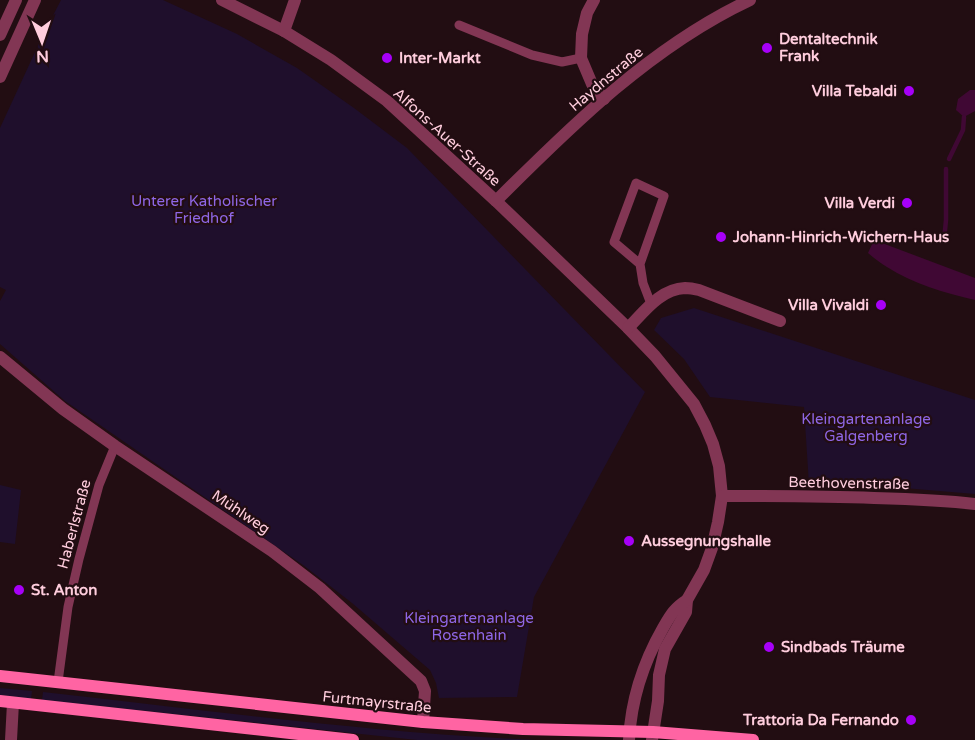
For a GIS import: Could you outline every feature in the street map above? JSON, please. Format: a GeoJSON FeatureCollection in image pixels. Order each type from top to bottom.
{"type":"FeatureCollection","features":[{"type":"Feature","properties":{"kind":"main road","name":"Furtmayrstraße"},"geometry":{"type":"LineString","coordinates":[[0,676],[423,722],[629,736],[753,740]]}},
{"type":"Feature","properties":{"kind":"main road"},"geometry":{"type":"LineString","coordinates":[[6,702],[353,740]]}},
{"type":"Feature","properties":{"kind":"street"},"geometry":{"type":"LineString","coordinates":[[0,35],[16,0]]}},
{"type":"Feature","properties":{"kind":"street"},"geometry":{"type":"LineString","coordinates":[[0,77],[36,0]]}},
{"type":"Feature","properties":{"kind":"street","name":"Alfons-Auer-Straße"},"geometry":{"type":"LineString","coordinates":[[222,0],[284,31],[331,60],[387,101],[496,201],[628,328],[655,356],[694,404],[713,444],[720,466],[722,496],[712,548],[704,570],[687,600],[686,612],[665,649],[661,662],[653,736]]}},
{"type":"Feature","properties":{"kind":"street"},"geometry":{"type":"LineString","coordinates":[[284,31],[295,0]]}},
{"type":"Feature","properties":{"kind":"street"},"geometry":{"type":"LineString","coordinates":[[594,0],[587,12],[582,34],[581,58],[592,84],[604,99]]}},
{"type":"Feature","properties":{"kind":"street","name":"Haydnstraße"},"geometry":{"type":"LineString","coordinates":[[496,201],[564,134],[645,65],[683,37],[750,0]]}},
{"type":"Feature","properties":{"kind":"street"},"geometry":{"type":"LineString","coordinates":[[628,328],[651,303],[662,295],[685,288],[699,290],[780,321]]}},
{"type":"Feature","properties":{"kind":"street","name":"Mühlweg"},"geometry":{"type":"LineString","coordinates":[[0,357],[63,409],[272,551],[320,588],[421,681],[425,691],[423,722]]}},
{"type":"Feature","properties":{"kind":"street","name":"Beethovenstraße"},"geometry":{"type":"LineString","coordinates":[[722,496],[864,497],[975,504]]}},
{"type":"Feature","properties":{"kind":"street","name":"Alfons-Auer-Straße"},"geometry":{"type":"LineString","coordinates":[[629,736],[638,682],[644,664],[676,606],[687,600]]}},
{"type":"Feature","properties":{"kind":"street"},"geometry":{"type":"LineString","coordinates":[[6,702],[11,740]]}},
{"type":"Feature","properties":{"kind":"lane"},"geometry":{"type":"LineString","coordinates":[[459,25],[545,59],[562,62],[581,58]]}},
{"type":"Feature","properties":{"kind":"lane"},"geometry":{"type":"LineString","coordinates":[[640,264],[614,242],[636,183],[664,196],[640,264],[643,283],[651,303]]}},
{"type":"Feature","properties":{"kind":"lane","name":"Haberlstraße"},"geometry":{"type":"LineString","coordinates":[[58,682],[68,607],[79,559],[99,485],[115,446]]}},
{"type":"Feature","properties":{"kind":"green space","name":"Unterer Katholischer Friedhof"},"geometry":{"type":"Polygon","coordinates":[[[61,0],[163,0],[237,34],[297,68],[407,148],[645,392],[534,597],[517,697],[439,698],[430,670],[352,603],[303,565],[65,401],[0,344],[0,301],[6,290],[0,287],[0,128],[61,0]]]}},
{"type":"Feature","properties":{"kind":"green space","name":"Kleingartenanlage Galgenberg"},"geometry":{"type":"Polygon","coordinates":[[[694,308],[975,400],[975,494],[892,487],[809,485],[804,407],[710,397],[684,359],[654,330],[661,318],[694,308]]]}},
{"type":"Feature","properties":{"kind":"green space"},"geometry":{"type":"Polygon","coordinates":[[[0,485],[21,490],[15,544],[0,542],[0,485]]]}},
{"type":"Feature","properties":{"kind":"green space"},"geometry":{"type":"Polygon","coordinates":[[[0,688],[32,691],[31,699],[0,695],[0,688]]]}},
{"type":"Feature","properties":{"kind":"green space"},"geometry":{"type":"Polygon","coordinates":[[[43,692],[351,726],[537,740],[417,740],[42,700],[43,692]]]}},
{"type":"Feature","properties":{"kind":"shaded area"},"geometry":{"type":"Polygon","coordinates":[[[970,90],[975,90],[975,111],[964,117],[956,110],[958,99],[970,90]]]}},
{"type":"Feature","properties":{"kind":"shaded area"},"geometry":{"type":"Polygon","coordinates":[[[874,240],[975,278],[975,300],[930,287],[897,273],[868,253],[874,240]]]}},
{"type":"Feature","properties":{"kind":"waterway"},"geometry":{"type":"LineString","coordinates":[[949,159],[963,130],[964,117]]}},
{"type":"Feature","properties":{"kind":"waterway"},"geometry":{"type":"LineString","coordinates":[[944,241],[946,169]]}},
{"type":"Feature","properties":{"kind":"place","name":"Dentaltechnik Frank"},"geometry":{"type":"Point","coordinates":[767,48]}},
{"type":"Feature","properties":{"kind":"place","name":"Inter-Markt"},"geometry":{"type":"Point","coordinates":[387,58]}},
{"type":"Feature","properties":{"kind":"place","name":"Villa Tebaldi"},"geometry":{"type":"Point","coordinates":[909,91]}},
{"type":"Feature","properties":{"kind":"place","name":"Villa Verdi"},"geometry":{"type":"Point","coordinates":[907,203]}},
{"type":"Feature","properties":{"kind":"place","name":"Johann-Hinrich-Wichern-Haus"},"geometry":{"type":"Point","coordinates":[721,237]}},
{"type":"Feature","properties":{"kind":"place","name":"Villa Vivaldi"},"geometry":{"type":"Point","coordinates":[881,305]}},
{"type":"Feature","properties":{"kind":"place","name":"Aussegnungshalle"},"geometry":{"type":"Point","coordinates":[629,541]}},
{"type":"Feature","properties":{"kind":"place","name":"St. Anton"},"geometry":{"type":"Point","coordinates":[19,590]}},
{"type":"Feature","properties":{"kind":"place","name":"Sindbads Träume"},"geometry":{"type":"Point","coordinates":[769,647]}},
{"type":"Feature","properties":{"kind":"place","name":"Trattoria Da Fernando"},"geometry":{"type":"Point","coordinates":[911,720]}},
{"type":"Feature","properties":{"kind":"park label","name":"Kleingartenanlage Rosenhain"},"geometry":{"type":"Point","coordinates":[469,626]}}]}
